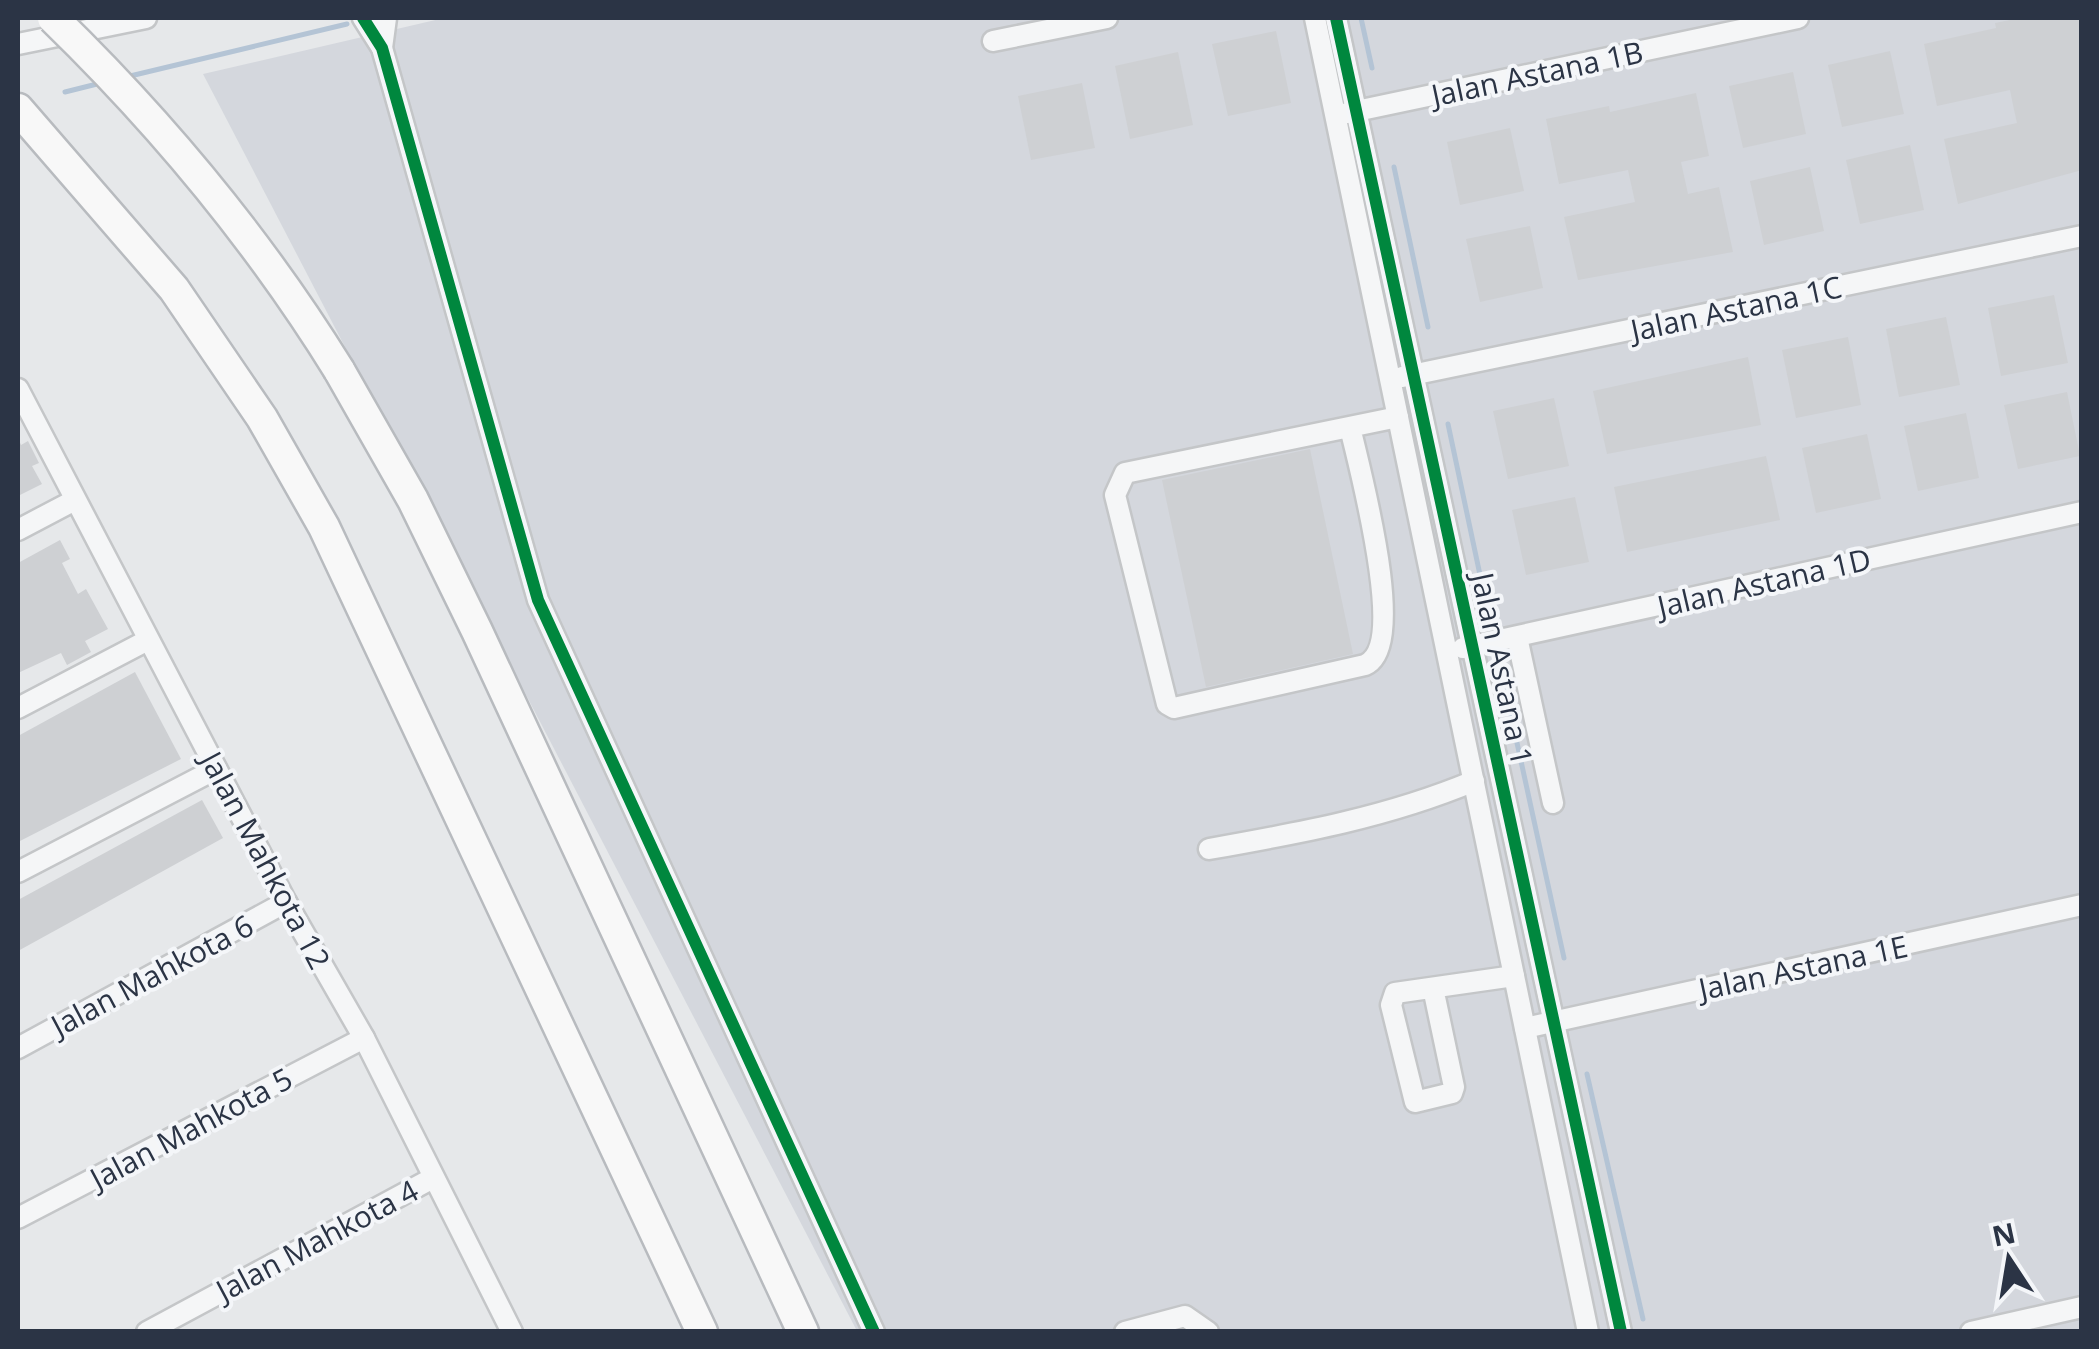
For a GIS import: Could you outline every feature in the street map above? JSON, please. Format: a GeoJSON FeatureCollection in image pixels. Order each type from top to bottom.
{"type":"FeatureCollection","features":[{"type":"Feature","properties":{"kind":"highway"},"geometry":{"type":"LineString","coordinates":[[53,18],[158,126],[296,301],[404,483],[477,631],[803,1332]]}},
{"type":"Feature","properties":{"kind":"highway"},"geometry":{"type":"LineString","coordinates":[[18,109],[174,289],[262,418],[324,527],[380,639],[702,1332]]}},
{"type":"Feature","properties":{"kind":"street"},"geometry":{"type":"LineString","coordinates":[[18,44],[146,18]]}},
{"type":"Feature","properties":{"kind":"street"},"geometry":{"type":"LineString","coordinates":[[364,18],[382,48],[538,600],[874,1332]]}},
{"type":"Feature","properties":{"kind":"street"},"geometry":{"type":"LineString","coordinates":[[382,48],[386,18]]}},
{"type":"Feature","properties":{"kind":"street"},"geometry":{"type":"LineString","coordinates":[[993,42],[1107,18]]}},
{"type":"Feature","properties":{"kind":"street","name":"Jalan Astana 1"},"geometry":{"type":"LineString","coordinates":[[1314,18],[1346,113],[1414,374],[1621,1332]]}},
{"type":"Feature","properties":{"kind":"street","name":"Jalan Astana 1"},"geometry":{"type":"LineString","coordinates":[[1336,18],[1346,113],[1390,380],[1588,1332]]}},
{"type":"Feature","properties":{"kind":"street","name":"Jalan Astana 1B"},"geometry":{"type":"LineString","coordinates":[[1346,113],[1798,18]]}},
{"type":"Feature","properties":{"kind":"street","name":"Jalan Astana 1C"},"geometry":{"type":"LineString","coordinates":[[1390,380],[2082,236]]}},
{"type":"Feature","properties":{"kind":"street","name":"Jalan Mahkota 12"},"geometry":{"type":"LineString","coordinates":[[18,389],[286,902],[364,1038],[508,1330]]}},
{"type":"Feature","properties":{"kind":"street"},"geometry":{"type":"LineString","coordinates":[[1350,427],[1376,545],[1384,642],[1378,658],[1365,666],[1193,704],[1174,708],[1167,704],[1115,495],[1125,473],[1398,417]]}},
{"type":"Feature","properties":{"kind":"street"},"geometry":{"type":"LineString","coordinates":[[18,530],[75,500]]}},
{"type":"Feature","properties":{"kind":"street","name":"Jalan Astana 1D"},"geometry":{"type":"LineString","coordinates":[[1447,652],[2082,512]]}},
{"type":"Feature","properties":{"kind":"street"},"geometry":{"type":"LineString","coordinates":[[1517,638],[1553,803]]}},
{"type":"Feature","properties":{"kind":"street"},"geometry":{"type":"LineString","coordinates":[[18,708],[148,640]]}},
{"type":"Feature","properties":{"kind":"street"},"geometry":{"type":"LineString","coordinates":[[18,872],[216,768]]}},
{"type":"Feature","properties":{"kind":"street"},"geometry":{"type":"LineString","coordinates":[[1209,849],[1346,824],[1409,807],[1474,780]]}},
{"type":"Feature","properties":{"kind":"street","name":"Jalan Mahkota 6"},"geometry":{"type":"LineString","coordinates":[[18,1048],[286,902]]}},
{"type":"Feature","properties":{"kind":"street","name":"Jalan Astana 1E"},"geometry":{"type":"LineString","coordinates":[[1525,1028],[2082,905]]}},
{"type":"Feature","properties":{"kind":"street"},"geometry":{"type":"LineString","coordinates":[[1433,988],[1454,1088],[1452,1093],[1422,1104],[1415,1102],[1390,1005],[1395,993],[1514,976]]}},
{"type":"Feature","properties":{"kind":"street","name":"Jalan Mahkota 5"},"geometry":{"type":"LineString","coordinates":[[18,1218],[364,1038]]}},
{"type":"Feature","properties":{"kind":"street","name":"Jalan Mahkota 4"},"geometry":{"type":"LineString","coordinates":[[147,1332],[434,1178]]}},
{"type":"Feature","properties":{"kind":"street"},"geometry":{"type":"LineString","coordinates":[[1970,1332],[2082,1307]]}},
{"type":"Feature","properties":{"kind":"street"},"geometry":{"type":"LineString","coordinates":[[1126,1332],[1185,1316],[1208,1332]]}},
{"type":"Feature","properties":{"kind":"shaded area"},"geometry":{"type":"Polygon","coordinates":[[[444,18],[2081,18],[2081,1331],[857,1331],[203,74],[444,18]]]}},
{"type":"Feature","properties":{"kind":"building"},"geometry":{"type":"Polygon","coordinates":[[[2020,18],[2082,18],[2082,170],[1958,204],[1944,139],[2017,123],[2010,90],[1937,106],[1924,44],[1996,28],[1995,23],[2020,18]]]}},
{"type":"Feature","properties":{"kind":"building"},"geometry":{"type":"Polygon","coordinates":[[[1276,31],[1291,103],[1228,116],[1212,44],[1276,31]]]}},
{"type":"Feature","properties":{"kind":"building"},"geometry":{"type":"Polygon","coordinates":[[[1890,51],[1904,114],[1842,127],[1828,65],[1890,51]]]}},
{"type":"Feature","properties":{"kind":"building"},"geometry":{"type":"Polygon","coordinates":[[[1178,52],[1193,125],[1130,139],[1115,66],[1178,52]]]}},
{"type":"Feature","properties":{"kind":"building"},"geometry":{"type":"Polygon","coordinates":[[[1793,72],[1806,134],[1743,148],[1729,86],[1793,72]]]}},
{"type":"Feature","properties":{"kind":"building"},"geometry":{"type":"Polygon","coordinates":[[[1082,83],[1095,148],[1031,160],[1018,96],[1082,83]]]}},
{"type":"Feature","properties":{"kind":"building"},"geometry":{"type":"Polygon","coordinates":[[[1696,93],[1709,156],[1681,162],[1688,194],[1719,187],[1733,252],[1578,280],[1564,217],[1635,202],[1628,170],[1559,184],[1546,119],[1609,106],[1610,112],[1696,93]]]}},
{"type":"Feature","properties":{"kind":"building"},"geometry":{"type":"Polygon","coordinates":[[[1510,128],[1524,191],[1460,205],[1447,142],[1510,128]]]}},
{"type":"Feature","properties":{"kind":"building"},"geometry":{"type":"Polygon","coordinates":[[[1910,145],[1924,210],[1860,224],[1846,160],[1910,145]]]}},
{"type":"Feature","properties":{"kind":"building"},"geometry":{"type":"Polygon","coordinates":[[[1810,167],[1824,231],[1764,245],[1750,181],[1810,167]]]}},
{"type":"Feature","properties":{"kind":"building"},"geometry":{"type":"Polygon","coordinates":[[[1530,226],[1543,288],[1480,302],[1466,239],[1530,226]]]}},
{"type":"Feature","properties":{"kind":"building"},"geometry":{"type":"Polygon","coordinates":[[[2054,295],[2068,363],[2001,376],[1988,308],[2054,295]]]}},
{"type":"Feature","properties":{"kind":"building"},"geometry":{"type":"Polygon","coordinates":[[[1946,317],[1960,385],[1899,397],[1886,329],[1946,317]]]}},
{"type":"Feature","properties":{"kind":"building"},"geometry":{"type":"Polygon","coordinates":[[[1848,337],[1861,405],[1796,418],[1782,350],[1848,337]]]}},
{"type":"Feature","properties":{"kind":"building"},"geometry":{"type":"Polygon","coordinates":[[[1748,357],[1761,425],[1607,454],[1593,391],[1748,357]]]}},
{"type":"Feature","properties":{"kind":"building"},"geometry":{"type":"Polygon","coordinates":[[[2067,392],[2080,456],[2018,469],[2004,405],[2067,392]]]}},
{"type":"Feature","properties":{"kind":"building"},"geometry":{"type":"Polygon","coordinates":[[[1554,398],[1569,466],[1508,479],[1493,411],[1554,398]]]}},
{"type":"Feature","properties":{"kind":"building"},"geometry":{"type":"Polygon","coordinates":[[[1966,413],[1979,478],[1918,491],[1904,426],[1966,413]]]}},
{"type":"Feature","properties":{"kind":"building"},"geometry":{"type":"Polygon","coordinates":[[[1867,434],[1881,499],[1816,513],[1802,448],[1867,434]]]}},
{"type":"Feature","properties":{"kind":"building"},"geometry":{"type":"Polygon","coordinates":[[[18,438],[21,445],[28,441],[39,463],[32,466],[42,484],[18,496],[18,438]]]}},
{"type":"Feature","properties":{"kind":"building"},"geometry":{"type":"Polygon","coordinates":[[[1310,449],[1353,654],[1206,687],[1162,480],[1310,449]]]}},
{"type":"Feature","properties":{"kind":"building"},"geometry":{"type":"Polygon","coordinates":[[[1766,456],[1780,520],[1627,552],[1614,487],[1766,456]]]}},
{"type":"Feature","properties":{"kind":"building"},"geometry":{"type":"Polygon","coordinates":[[[1575,497],[1589,562],[1526,575],[1512,510],[1575,497]]]}},
{"type":"Feature","properties":{"kind":"building"},"geometry":{"type":"Polygon","coordinates":[[[60,540],[70,559],[62,563],[78,594],[86,589],[108,629],[85,641],[91,652],[67,665],[61,653],[18,673],[18,563],[60,540]]]}},
{"type":"Feature","properties":{"kind":"building"},"geometry":{"type":"Polygon","coordinates":[[[135,672],[181,759],[18,842],[18,736],[135,672]]]}},
{"type":"Feature","properties":{"kind":"building"},"geometry":{"type":"Polygon","coordinates":[[[202,800],[223,838],[18,951],[18,900],[202,800]]]}},
{"type":"Feature","properties":{"kind":"waterway"},"geometry":{"type":"LineString","coordinates":[[1361,18],[1372,68]]}},
{"type":"Feature","properties":{"kind":"waterway"},"geometry":{"type":"LineString","coordinates":[[126,77],[347,24]]}},
{"type":"Feature","properties":{"kind":"waterway"},"geometry":{"type":"LineString","coordinates":[[65,92],[101,83]]}},
{"type":"Feature","properties":{"kind":"waterway"},"geometry":{"type":"LineString","coordinates":[[1394,167],[1428,327]]}},
{"type":"Feature","properties":{"kind":"waterway"},"geometry":{"type":"LineString","coordinates":[[1448,424],[1483,589]]}},
{"type":"Feature","properties":{"kind":"waterway"},"geometry":{"type":"LineString","coordinates":[[1505,688],[1564,958]]}},
{"type":"Feature","properties":{"kind":"waterway"},"geometry":{"type":"LineString","coordinates":[[1587,1074],[1643,1319]]}},
{"type":"Feature","properties":{"kind":"cycle path"},"geometry":{"type":"LineString","coordinates":[[363,18],[382,48],[538,600],[874,1332]]}},
{"type":"Feature","properties":{"kind":"cycle path"},"geometry":{"type":"LineString","coordinates":[[1336,18],[1621,1332]]}}]}
